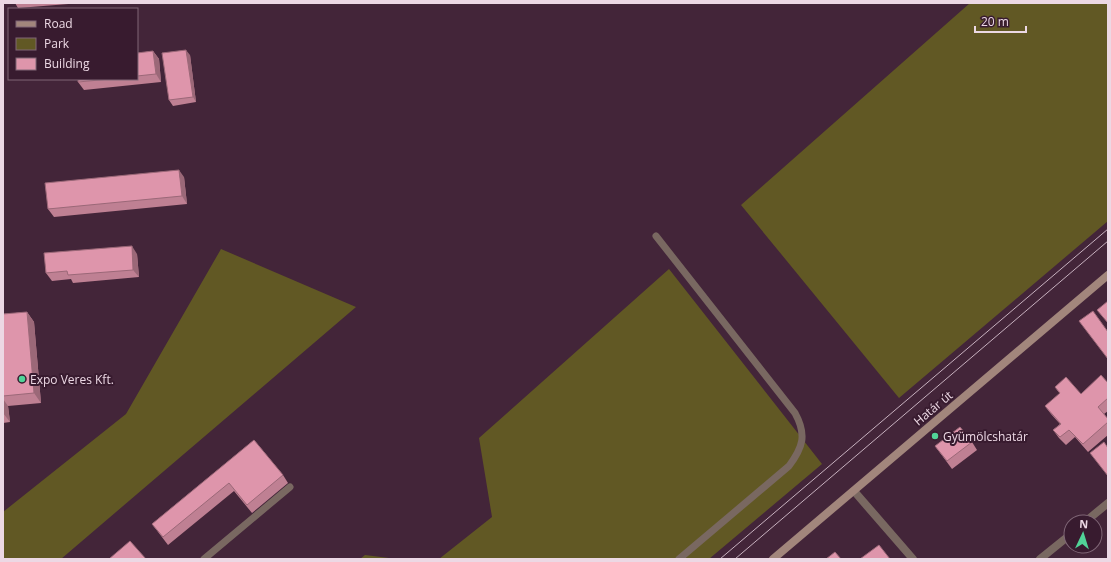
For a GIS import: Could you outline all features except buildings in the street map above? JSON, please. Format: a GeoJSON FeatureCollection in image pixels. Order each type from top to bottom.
{"type":"FeatureCollection","features":[{"type":"Feature","properties":{"kind":"main road","name":"Határ út"},"geometry":{"type":"LineString","coordinates":[[773,559],[1108,275]]}},
{"type":"Feature","properties":{"kind":"street"},"geometry":{"type":"LineString","coordinates":[[854,491],[913,559]]}},
{"type":"Feature","properties":{"kind":"street"},"geometry":{"type":"LineString","coordinates":[[1095,514],[1108,503]]}},
{"type":"Feature","properties":{"kind":"street"},"geometry":{"type":"LineString","coordinates":[[1040,559],[1063,540]]}},
{"type":"Feature","properties":{"kind":"lane"},"geometry":{"type":"LineString","coordinates":[[656,236],[795,413],[801,424],[803,434],[797,455],[789,466],[680,559]]}},
{"type":"Feature","properties":{"kind":"lane"},"geometry":{"type":"LineString","coordinates":[[204,559],[290,487]]}},
{"type":"Feature","properties":{"kind":"green space"},"geometry":{"type":"Polygon","coordinates":[[[970,3],[1108,3],[1108,221],[899,398],[741,205],[970,3]]]}},
{"type":"Feature","properties":{"kind":"green space"},"geometry":{"type":"Polygon","coordinates":[[[221,249],[356,307],[61,559],[3,559],[3,512],[126,414],[221,249]]]}},
{"type":"Feature","properties":{"kind":"green space"},"geometry":{"type":"Polygon","coordinates":[[[669,269],[822,464],[709,559],[439,559],[492,517],[479,438],[669,269]]]}},
{"type":"Feature","properties":{"kind":"green space"},"geometry":{"type":"Polygon","coordinates":[[[365,555],[397,559],[360,559],[365,555]]]}},
{"type":"Feature","properties":{"kind":"tram line"},"geometry":{"type":"LineString","coordinates":[[720,559],[1108,229]]}},
{"type":"Feature","properties":{"kind":"tram line"},"geometry":{"type":"LineString","coordinates":[[735,559],[1108,241]]}},
{"type":"Feature","properties":{"kind":"place","name":"Expo Veres Kft."},"geometry":{"type":"Point","coordinates":[22,379]}},
{"type":"Feature","properties":{"kind":"place","name":"Gyümölcshatár"},"geometry":{"type":"Point","coordinates":[935,436]}}]}
